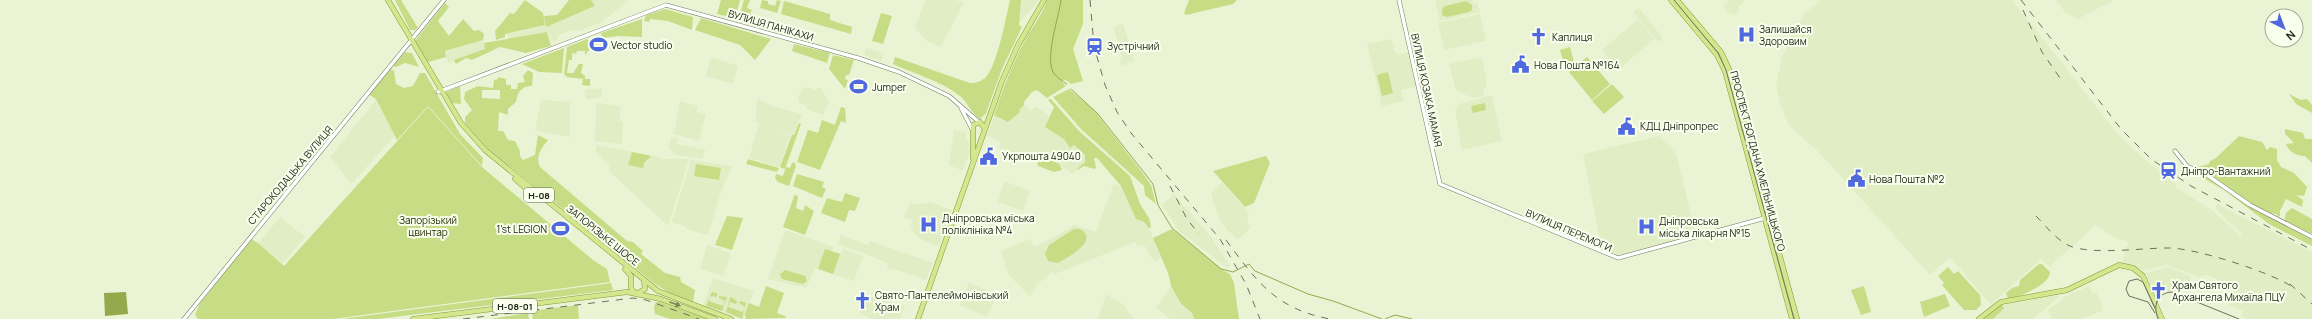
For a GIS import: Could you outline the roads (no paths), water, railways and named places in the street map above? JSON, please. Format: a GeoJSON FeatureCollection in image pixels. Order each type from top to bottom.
{"type":"FeatureCollection","features":[{"type":"Feature","properties":{"kind":"main road","name":"ЗАПОРІЗЬКЕ ШОСЕ"},"geometry":{"type":"LineString","coordinates":[[385,0],[411,41]]}},
{"type":"Feature","properties":{"kind":"main road","name":"ЗАПОРІЗЬКЕ ШОСЕ"},"geometry":{"type":"LineString","coordinates":[[388,0],[440,91],[464,128],[484,151],[629,272],[631,284],[636,293]]}},
{"type":"Feature","properties":{"kind":"main road"},"geometry":{"type":"LineString","coordinates":[[980,122],[984,125],[985,131],[979,135],[972,129],[974,124],[987,117],[995,101],[1014,52],[1044,0]]}},
{"type":"Feature","properties":{"kind":"main road"},"geometry":{"type":"LineString","coordinates":[[1039,10],[1047,0]]}},
{"type":"Feature","properties":{"kind":"main road","name":"ПРОСПЕКТ БОГДАНА ХМЕЛЬНИЦЬКОГО"},"geometry":{"type":"LineString","coordinates":[[1671,0],[1717,55],[1723,68],[1792,319]]}},
{"type":"Feature","properties":{"kind":"main road","name":"ПРОСПЕКТ БОГДАНА ХМЕЛЬНИЦЬКОГО"},"geometry":{"type":"LineString","coordinates":[[1677,0],[1720,52],[1729,69],[1797,319]]}},
{"type":"Feature","properties":{"kind":"main road","name":"ВУЛИЦЯ ПАНІКАХИ"},"geometry":{"type":"LineString","coordinates":[[918,319],[995,101]]}},
{"type":"Feature","properties":{"kind":"main road","name":"ВУЛИЦЯ ПАНІКАХИ"},"geometry":{"type":"LineString","coordinates":[[972,129],[974,149],[973,163]]}},
{"type":"Feature","properties":{"kind":"main road","name":"ЗАПОРІЗЬКЕ ШОСЕ"},"geometry":{"type":"LineString","coordinates":[[578,229],[642,280],[665,295],[731,319]]}},
{"type":"Feature","properties":{"kind":"main road"},"geometry":{"type":"LineString","coordinates":[[1979,319],[2001,302],[2067,290],[2114,266],[2133,268],[2146,280],[2162,319]]}},
{"type":"Feature","properties":{"kind":"main road"},"geometry":{"type":"LineString","coordinates":[[631,284],[635,279],[642,280],[645,289],[636,293]]}},
{"type":"Feature","properties":{"kind":"main road","name":"Н-08-01"},"geometry":{"type":"LineString","coordinates":[[616,293],[631,284]]}},
{"type":"Feature","properties":{"kind":"main road","name":"Н-08-01"},"geometry":{"type":"LineString","coordinates":[[413,319],[616,293],[636,293]]}},
{"type":"Feature","properties":{"kind":"main road"},"geometry":{"type":"LineString","coordinates":[[636,293],[661,299],[715,319]]}},
{"type":"Feature","properties":{"kind":"street","name":"СТАРОКОДАЦЬКА ВУЛИЦЯ"},"geometry":{"type":"LineString","coordinates":[[184,319],[444,0]]}},
{"type":"Feature","properties":{"kind":"street","name":"ВУЛИЦЯ КОЗАКА МАМАЯ"},"geometry":{"type":"LineString","coordinates":[[1399,0],[1440,184]]}},
{"type":"Feature","properties":{"kind":"street","name":"ВУЛИЦЯ ПАНІКАХИ"},"geometry":{"type":"LineString","coordinates":[[440,91],[666,5],[880,65],[936,89],[960,105],[980,122]]}},
{"type":"Feature","properties":{"kind":"street","name":"ВУЛИЦЯ ПАНІКАХИ"},"geometry":{"type":"LineString","coordinates":[[960,105],[972,129]]}},
{"type":"Feature","properties":{"kind":"street"},"geometry":{"type":"LineString","coordinates":[[2175,151],[2187,166],[2207,175],[2250,205],[2312,237]]}},
{"type":"Feature","properties":{"kind":"street","name":"ВУЛИЦЯ ПЕРЕМОГИ"},"geometry":{"type":"LineString","coordinates":[[1440,184],[1618,258],[1765,218]]}},
{"type":"Feature","properties":{"kind":"waterway"},"geometry":{"type":"LineString","coordinates":[[1061,0],[1051,47],[1051,65],[1054,74],[1067,84]]}},
{"type":"Feature","properties":{"kind":"waterway"},"geometry":{"type":"LineString","coordinates":[[1071,89],[1098,114],[1153,184],[1158,205],[1172,228],[1221,269],[1233,272],[1249,264],[1255,271],[1308,294],[1333,301],[1382,319]]}},
{"type":"Feature","properties":{"kind":"waterway"},"geometry":{"type":"LineString","coordinates":[[1385,319],[1395,315],[1412,319]]}},
{"type":"Feature","properties":{"kind":"tram line"},"geometry":{"type":"LineString","coordinates":[[1674,0],[1718,53],[1726,70],[1794,319]]}},
{"type":"Feature","properties":{"kind":"tram line"},"geometry":{"type":"LineString","coordinates":[[2155,308],[2143,282],[2137,279],[2129,281],[2126,289],[2129,296],[2148,302],[2155,313]]}},
{"type":"Feature","properties":{"kind":"tram line"},"geometry":{"type":"LineString","coordinates":[[2158,319],[2156,309],[2157,301],[2162,295],[2172,292],[2239,319]]}},
{"type":"Feature","properties":{"kind":"railway"},"geometry":{"type":"LineString","coordinates":[[1090,0],[1094,46],[1105,85],[1117,112],[1131,133],[1220,239],[1246,284],[1260,319]]}},
{"type":"Feature","properties":{"kind":"railway"},"geometry":{"type":"LineString","coordinates":[[2021,0],[2121,129],[2151,159],[2191,186],[2312,250]]}},
{"type":"Feature","properties":{"kind":"railway"},"geometry":{"type":"LineString","coordinates":[[2023,10],[2042,52],[2060,78]]}},
{"type":"Feature","properties":{"kind":"railway"},"geometry":{"type":"LineString","coordinates":[[1170,186],[1187,219],[1199,234]]}},
{"type":"Feature","properties":{"kind":"railway"},"geometry":{"type":"LineString","coordinates":[[2036,216],[2060,240],[2079,249],[2104,251],[2167,248],[2179,249],[2213,256],[2252,268],[2294,288]]}},
{"type":"Feature","properties":{"kind":"railway"},"geometry":{"type":"LineString","coordinates":[[1226,240],[1248,269],[1269,292],[1295,308],[1330,319]]}},
{"type":"Feature","properties":{"kind":"railway"},"geometry":{"type":"LineString","coordinates":[[2290,284],[2312,304]]}},
{"type":"Feature","properties":{"kind":"railway"},"geometry":{"type":"LineString","coordinates":[[463,319],[633,298],[646,300],[699,319]]}},
{"type":"Feature","properties":{"kind":"place","name":"Залишайся Здоровим"},"geometry":{"type":"Point","coordinates":[1746,35]}},
{"type":"Feature","properties":{"kind":"place","name":"Каплиця"},"geometry":{"type":"Point","coordinates":[1539,37]}},
{"type":"Feature","properties":{"kind":"place","name":"Vector studio"},"geometry":{"type":"Point","coordinates":[598,45]}},
{"type":"Feature","properties":{"kind":"place","name":"Зустрічний"},"geometry":{"type":"Point","coordinates":[1094,46]}},
{"type":"Feature","properties":{"kind":"place","name":"Нова Пошта №164"},"geometry":{"type":"Point","coordinates":[1521,65]}},
{"type":"Feature","properties":{"kind":"place","name":"Jumper"},"geometry":{"type":"Point","coordinates":[859,87]}},
{"type":"Feature","properties":{"kind":"place","name":"КДЦ Дніпропрес"},"geometry":{"type":"Point","coordinates":[1627,126]}},
{"type":"Feature","properties":{"kind":"place","name":"Укрпошта 49040"},"geometry":{"type":"Point","coordinates":[989,156]}},
{"type":"Feature","properties":{"kind":"place","name":"Дніпро-Вантажний"},"geometry":{"type":"Point","coordinates":[2168,171]}},
{"type":"Feature","properties":{"kind":"place","name":"Нова Пошта №2"},"geometry":{"type":"Point","coordinates":[1856,179]}},
{"type":"Feature","properties":{"kind":"place","name":"Дніпровська міська поліклініка №4"},"geometry":{"type":"Point","coordinates":[929,224]}},
{"type":"Feature","properties":{"kind":"place","name":"Дніпровська міська лікарня №15"},"geometry":{"type":"Point","coordinates":[1646,227]}},
{"type":"Feature","properties":{"kind":"place","name":"1'st LEGION"},"geometry":{"type":"Point","coordinates":[560,229]}},
{"type":"Feature","properties":{"kind":"place","name":"Храм Святого Архангела Михаїла ПЦУ"},"geometry":{"type":"Point","coordinates":[2159,291]}},
{"type":"Feature","properties":{"kind":"place","name":"Свято-Пантелеймонівський Храм"},"geometry":{"type":"Point","coordinates":[862,301]}},
{"type":"Feature","properties":{"kind":"park label","name":"Запорізький цвинтар"},"geometry":{"type":"Point","coordinates":[428,226]}}]}
